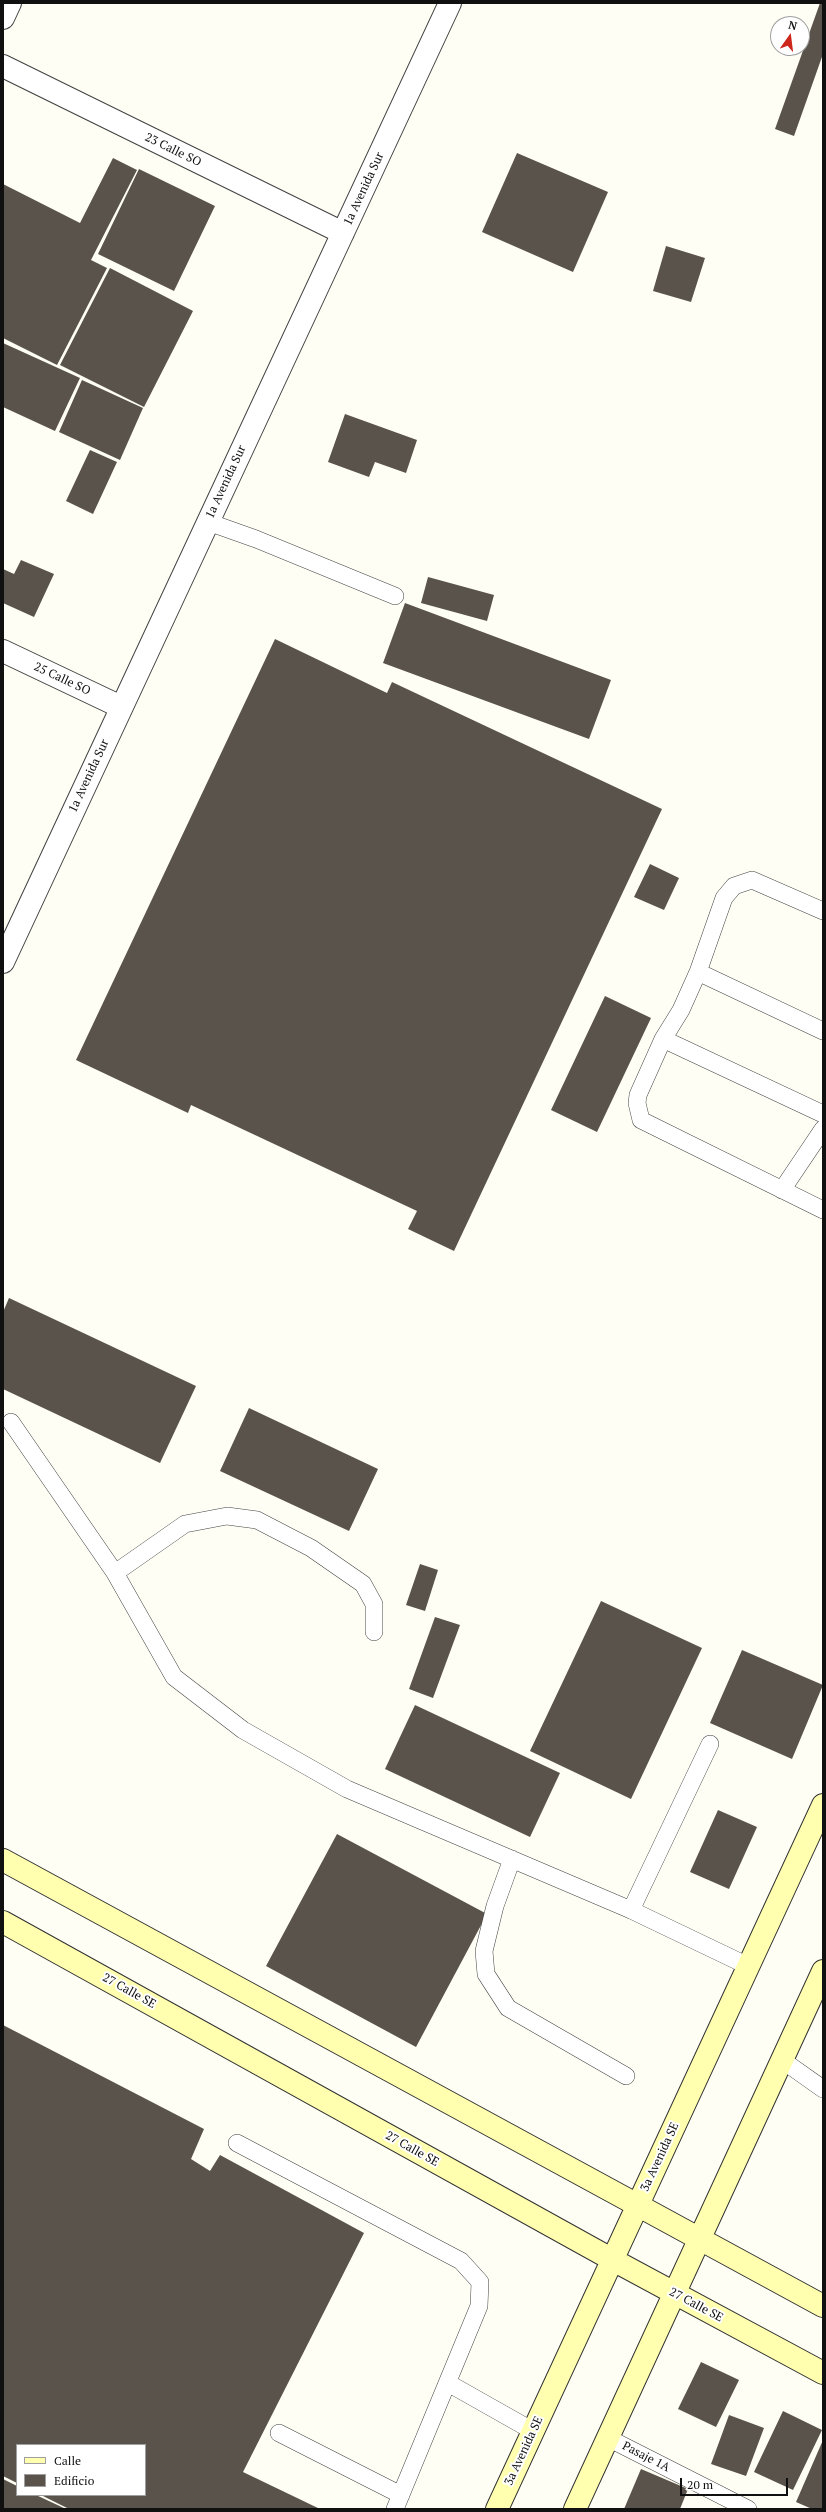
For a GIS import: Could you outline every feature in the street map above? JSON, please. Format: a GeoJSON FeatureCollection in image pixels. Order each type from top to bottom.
{"type":"FeatureCollection","features":[{"type":"Feature","properties":{"kind":"main road","name":"3a Avenida SE"},"geometry":{"type":"LineString","coordinates":[[497,2509],[823,1805]]}},
{"type":"Feature","properties":{"kind":"main road"},"geometry":{"type":"LineString","coordinates":[[3,1860],[823,2306]]}},
{"type":"Feature","properties":{"kind":"main road","name":"27 Calle SE"},"geometry":{"type":"LineString","coordinates":[[3,1922],[613,2260],[823,2373]]}},
{"type":"Feature","properties":{"kind":"main road"},"geometry":{"type":"LineString","coordinates":[[575,2509],[823,1971]]}},
{"type":"Feature","properties":{"kind":"street"},"geometry":{"type":"LineString","coordinates":[[3,18],[10,3]]}},
{"type":"Feature","properties":{"kind":"street","name":"1a Avenida Sur"},"geometry":{"type":"LineString","coordinates":[[3,962],[450,3]]}},
{"type":"Feature","properties":{"kind":"street","name":"23 Calle SO"},"geometry":{"type":"LineString","coordinates":[[3,66],[343,233]]}},
{"type":"Feature","properties":{"kind":"street","name":"25 Calle SO"},"geometry":{"type":"LineString","coordinates":[[3,651],[122,707]]}},
{"type":"Feature","properties":{"kind":"lane"},"geometry":{"type":"LineString","coordinates":[[208,522],[256,539],[395,596]]}},
{"type":"Feature","properties":{"kind":"lane"},"geometry":{"type":"LineString","coordinates":[[823,911],[752,880],[734,886],[724,898],[698,972],[681,1010],[663,1039],[638,1095],[636,1104],[641,1120],[823,1210]]}},
{"type":"Feature","properties":{"kind":"lane"},"geometry":{"type":"LineString","coordinates":[[698,972],[823,1032]]}},
{"type":"Feature","properties":{"kind":"lane"},"geometry":{"type":"LineString","coordinates":[[663,1039],[823,1114]]}},
{"type":"Feature","properties":{"kind":"lane"},"geometry":{"type":"LineString","coordinates":[[782,1190],[823,1129]]}},
{"type":"Feature","properties":{"kind":"lane"},"geometry":{"type":"LineString","coordinates":[[11,1422],[115,1572],[174,1677],[243,1730],[347,1789],[631,1910],[748,1966]]}},
{"type":"Feature","properties":{"kind":"lane"},"geometry":{"type":"LineString","coordinates":[[115,1572],[185,1524],[227,1516],[257,1520],[311,1548],[363,1584],[374,1604],[374,1632]]}},
{"type":"Feature","properties":{"kind":"lane"},"geometry":{"type":"LineString","coordinates":[[631,1910],[710,1744]]}},
{"type":"Feature","properties":{"kind":"lane"},"geometry":{"type":"LineString","coordinates":[[512,1859],[496,1906],[484,1951],[486,1974],[508,2008],[626,2076]]}},
{"type":"Feature","properties":{"kind":"lane"},"geometry":{"type":"LineString","coordinates":[[782,2060],[823,2089]]}},
{"type":"Feature","properties":{"kind":"lane"},"geometry":{"type":"LineString","coordinates":[[237,2142],[462,2261],[480,2282],[479,2306],[398,2502],[280,2433]]}},
{"type":"Feature","properties":{"kind":"lane"},"geometry":{"type":"LineString","coordinates":[[448,2383],[533,2431]]}},
{"type":"Feature","properties":{"kind":"lane","name":"Pasaje 1A"},"geometry":{"type":"LineString","coordinates":[[608,2438],[748,2509]]}},
{"type":"Feature","properties":{"kind":"building"},"geometry":{"type":"Polygon","coordinates":[[[820,3],[823,3],[823,54],[794,136],[775,129],[801,56],[810,56],[810,31],[820,3]]]}},
{"type":"Feature","properties":{"kind":"building"},"geometry":{"type":"Polygon","coordinates":[[[517,153],[608,192],[573,272],[482,232],[517,153]]]}},
{"type":"Feature","properties":{"kind":"building"},"geometry":{"type":"Polygon","coordinates":[[[113,158],[137,170],[91,260],[107,268],[57,365],[3,338],[3,184],[80,223],[113,158]]]}},
{"type":"Feature","properties":{"kind":"building"},"geometry":{"type":"Polygon","coordinates":[[[139,169],[215,206],[174,291],[98,254],[139,169]]]}},
{"type":"Feature","properties":{"kind":"building"},"geometry":{"type":"Polygon","coordinates":[[[666,246],[705,258],[691,302],[653,291],[666,246]]]}},
{"type":"Feature","properties":{"kind":"building"},"geometry":{"type":"Polygon","coordinates":[[[110,268],[193,311],[144,407],[60,365],[110,268]]]}},
{"type":"Feature","properties":{"kind":"building"},"geometry":{"type":"Polygon","coordinates":[[[3,343],[80,378],[55,431],[3,407],[3,343]]]}},
{"type":"Feature","properties":{"kind":"building"},"geometry":{"type":"Polygon","coordinates":[[[82,380],[143,408],[120,460],[59,432],[82,380]]]}},
{"type":"Feature","properties":{"kind":"building"},"geometry":{"type":"Polygon","coordinates":[[[345,414],[417,440],[406,473],[375,462],[369,477],[328,462],[345,414]]]}},
{"type":"Feature","properties":{"kind":"building"},"geometry":{"type":"Polygon","coordinates":[[[90,450],[117,462],[93,514],[66,501],[90,450]]]}},
{"type":"Feature","properties":{"kind":"building"},"geometry":{"type":"Polygon","coordinates":[[[21,560],[54,574],[34,617],[3,603],[3,569],[14,574],[21,560]]]}},
{"type":"Feature","properties":{"kind":"building"},"geometry":{"type":"Polygon","coordinates":[[[428,577],[494,595],[487,621],[421,603],[428,577]]]}},
{"type":"Feature","properties":{"kind":"building"},"geometry":{"type":"Polygon","coordinates":[[[405,603],[611,680],[589,739],[383,663],[405,603]]]}},
{"type":"Feature","properties":{"kind":"building"},"geometry":{"type":"Polygon","coordinates":[[[275,639],[387,693],[392,682],[662,809],[454,1251],[408,1229],[417,1211],[191,1105],[188,1113],[76,1060],[275,639]]]}},
{"type":"Feature","properties":{"kind":"building"},"geometry":{"type":"Polygon","coordinates":[[[650,864],[679,878],[664,910],[634,897],[650,864]]]}},
{"type":"Feature","properties":{"kind":"building"},"geometry":{"type":"Polygon","coordinates":[[[605,996],[651,1018],[597,1132],[551,1110],[605,996]]]}},
{"type":"Feature","properties":{"kind":"building"},"geometry":{"type":"Polygon","coordinates":[[[9,1298],[196,1386],[160,1463],[3,1389],[3,1312],[9,1298]]]}},
{"type":"Feature","properties":{"kind":"building"},"geometry":{"type":"Polygon","coordinates":[[[249,1408],[378,1469],[349,1531],[220,1471],[249,1408]]]}},
{"type":"Feature","properties":{"kind":"building"},"geometry":{"type":"Polygon","coordinates":[[[420,1564],[438,1570],[425,1611],[406,1605],[420,1564]]]}},
{"type":"Feature","properties":{"kind":"building"},"geometry":{"type":"Polygon","coordinates":[[[601,1601],[702,1648],[631,1799],[530,1751],[601,1601]]]}},
{"type":"Feature","properties":{"kind":"building"},"geometry":{"type":"Polygon","coordinates":[[[435,1617],[460,1625],[433,1698],[409,1689],[435,1617]]]}},
{"type":"Feature","properties":{"kind":"building"},"geometry":{"type":"Polygon","coordinates":[[[742,1650],[823,1685],[792,1759],[710,1723],[742,1650]]]}},
{"type":"Feature","properties":{"kind":"building"},"geometry":{"type":"Polygon","coordinates":[[[415,1705],[560,1773],[530,1837],[385,1769],[415,1705]]]}},
{"type":"Feature","properties":{"kind":"building"},"geometry":{"type":"Polygon","coordinates":[[[718,1810],[757,1827],[729,1889],[690,1872],[718,1810]]]}},
{"type":"Feature","properties":{"kind":"building"},"geometry":{"type":"Polygon","coordinates":[[[337,1834],[487,1914],[416,2047],[266,1966],[337,1834]]]}},
{"type":"Feature","properties":{"kind":"building"},"geometry":{"type":"Polygon","coordinates":[[[3,2025],[204,2129],[191,2159],[210,2171],[220,2155],[364,2233],[243,2472],[320,2509],[69,2509],[43,2496],[146,2496],[146,2444],[16,2444],[16,2482],[3,2476],[3,2025]]]}},
{"type":"Feature","properties":{"kind":"building"},"geometry":{"type":"Polygon","coordinates":[[[701,2362],[739,2380],[716,2427],[678,2409],[701,2362]]]}},
{"type":"Feature","properties":{"kind":"building"},"geometry":{"type":"Polygon","coordinates":[[[783,2411],[822,2430],[793,2490],[754,2472],[783,2411]]]}},
{"type":"Feature","properties":{"kind":"building"},"geometry":{"type":"Polygon","coordinates":[[[729,2415],[764,2428],[746,2476],[711,2464],[729,2415]]]}},
{"type":"Feature","properties":{"kind":"building"},"geometry":{"type":"Polygon","coordinates":[[[823,2440],[823,2509],[812,2509],[796,2502],[823,2440]]]}},
{"type":"Feature","properties":{"kind":"building"},"geometry":{"type":"Polygon","coordinates":[[[641,2469],[688,2489],[680,2509],[624,2509],[641,2469]]]}},
{"type":"Feature","properties":{"kind":"building"},"geometry":{"type":"Polygon","coordinates":[[[3,2479],[16,2486],[16,2496],[38,2496],[66,2509],[3,2509],[3,2479]]]}}]}
